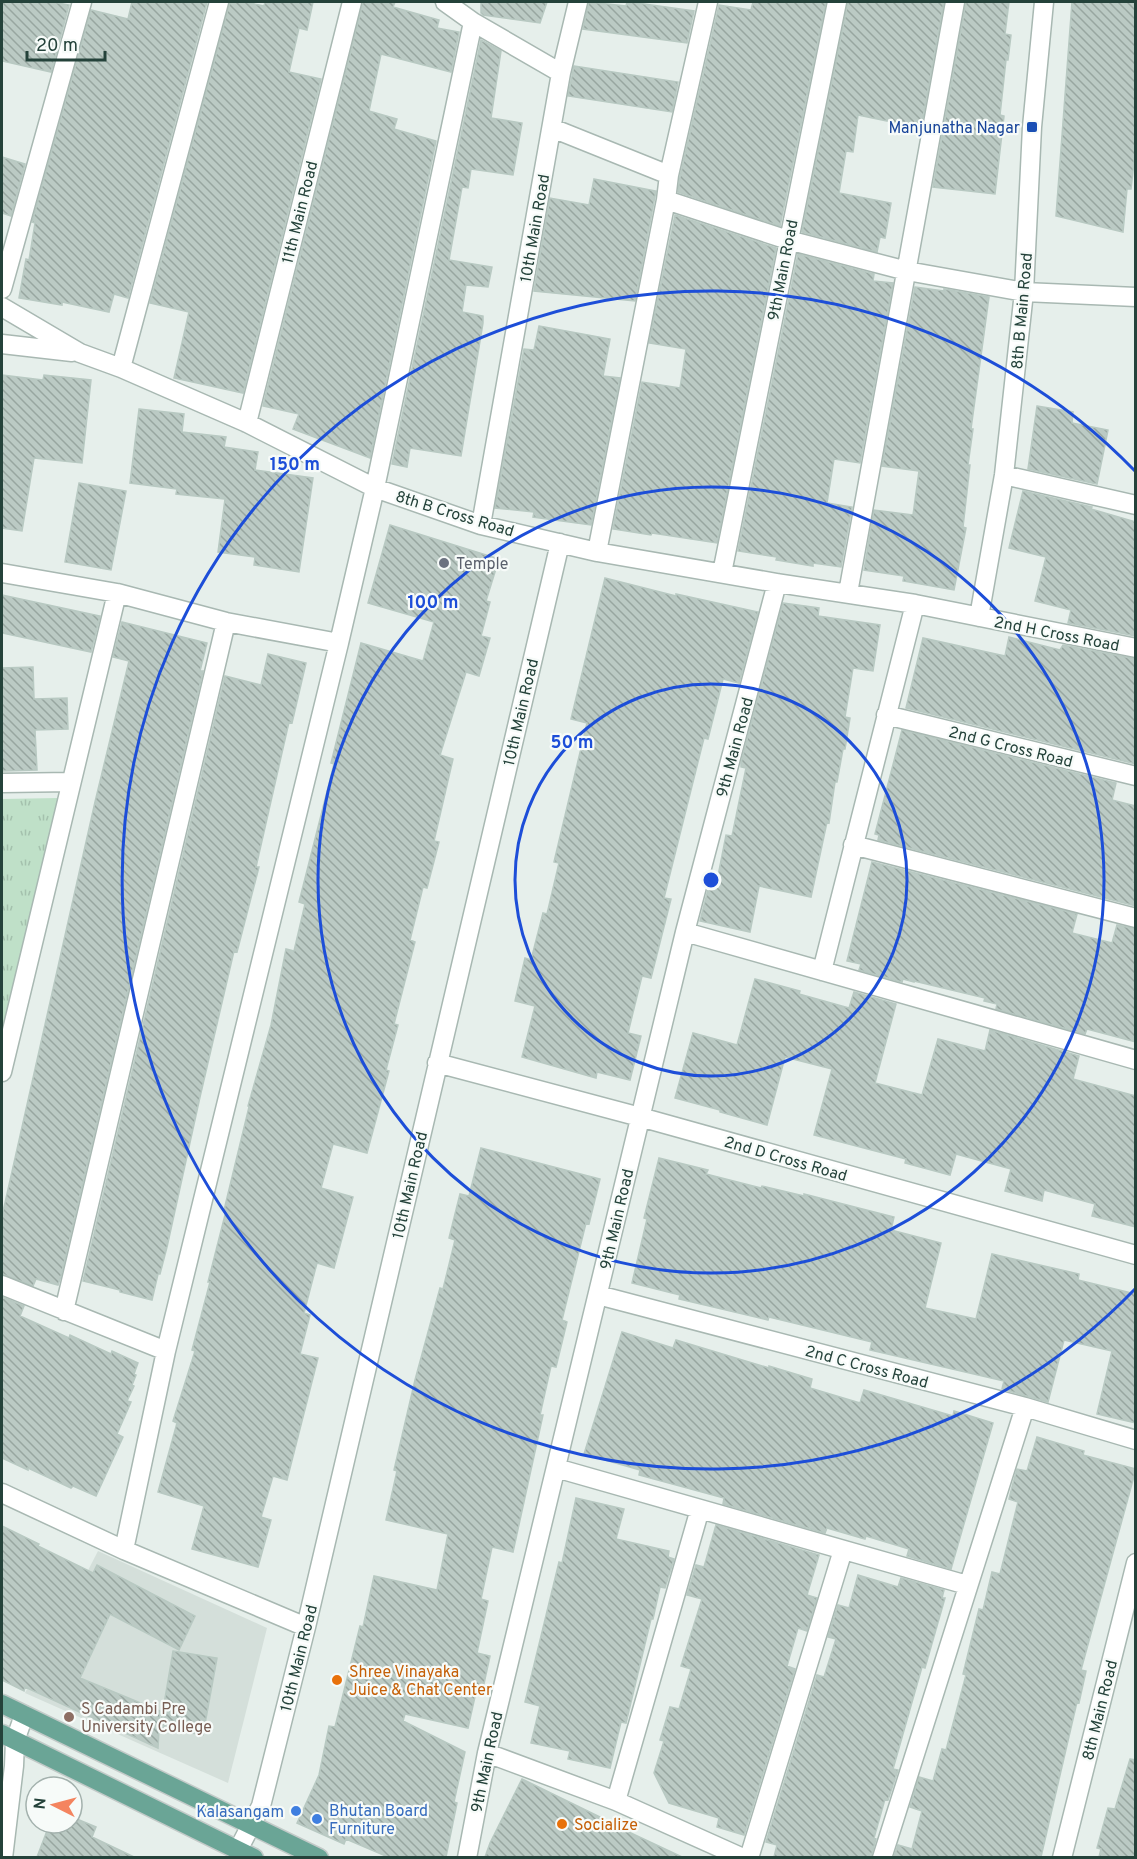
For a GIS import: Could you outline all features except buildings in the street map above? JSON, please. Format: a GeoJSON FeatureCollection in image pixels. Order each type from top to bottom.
{"type":"FeatureCollection","features":[{"type":"Feature","properties":{"kind":"main road"},"geometry":{"type":"LineString","coordinates":[[2,1704],[319,1857]]}},
{"type":"Feature","properties":{"kind":"main road"},"geometry":{"type":"LineString","coordinates":[[8,1737],[246,1854]]}},
{"type":"Feature","properties":{"kind":"street"},"geometry":{"type":"LineString","coordinates":[[2,289],[82,2]]}},
{"type":"Feature","properties":{"kind":"street"},"geometry":{"type":"LineString","coordinates":[[121,368],[219,2]]}},
{"type":"Feature","properties":{"kind":"street","name":"11th Main Road"},"geometry":{"type":"LineString","coordinates":[[247,423],[351,2]]}},
{"type":"Feature","properties":{"kind":"street"},"geometry":{"type":"LineString","coordinates":[[445,2],[473,22],[561,73]]}},
{"type":"Feature","properties":{"kind":"street","name":"10th Main Road"},"geometry":{"type":"LineString","coordinates":[[481,525],[561,73],[578,2]]}},
{"type":"Feature","properties":{"kind":"street"},"geometry":{"type":"LineString","coordinates":[[597,552],[669,175],[708,2]]}},
{"type":"Feature","properties":{"kind":"street","name":"9th Main Road"},"geometry":{"type":"LineString","coordinates":[[722,573],[837,2]]}},
{"type":"Feature","properties":{"kind":"street"},"geometry":{"type":"LineString","coordinates":[[848,593],[956,2]]}},
{"type":"Feature","properties":{"kind":"street","name":"8th B Main Road"},"geometry":{"type":"LineString","coordinates":[[979,617],[1004,475],[1024,292],[1032,127],[1044,2]]}},
{"type":"Feature","properties":{"kind":"street"},"geometry":{"type":"LineString","coordinates":[[124,1550],[166,1351],[375,488],[473,22]]}},
{"type":"Feature","properties":{"kind":"street"},"geometry":{"type":"LineString","coordinates":[[552,128],[669,175]]}},
{"type":"Feature","properties":{"kind":"street"},"geometry":{"type":"LineString","coordinates":[[666,200],[788,240],[907,271],[1024,292],[1136,297]]}},
{"type":"Feature","properties":{"kind":"street","name":"8th B Cross Road"},"geometry":{"type":"LineString","coordinates":[[2,307],[80,352],[247,423],[375,488],[481,525],[597,552],[777,583],[915,603],[979,617]]}},
{"type":"Feature","properties":{"kind":"street"},"geometry":{"type":"LineString","coordinates":[[2,344],[80,352]]}},
{"type":"Feature","properties":{"kind":"street"},"geometry":{"type":"LineString","coordinates":[[1004,475],[1136,505]]}},
{"type":"Feature","properties":{"kind":"street","name":"10th Main Road"},"geometry":{"type":"LineString","coordinates":[[246,1854],[251,1825],[261,1806],[306,1627],[560,543]]}},
{"type":"Feature","properties":{"kind":"street"},"geometry":{"type":"LineString","coordinates":[[2,573],[117,593],[226,622],[339,643]]}},
{"type":"Feature","properties":{"kind":"street","name":"9th Main Road"},"geometry":{"type":"LineString","coordinates":[[467,1857],[487,1753],[685,932],[777,583]]}},
{"type":"Feature","properties":{"kind":"street"},"geometry":{"type":"LineString","coordinates":[[2,1072],[117,593]]}},
{"type":"Feature","properties":{"kind":"street"},"geometry":{"type":"LineString","coordinates":[[822,971],[915,603]]}},
{"type":"Feature","properties":{"kind":"street","name":"2nd H Cross Road"},"geometry":{"type":"LineString","coordinates":[[979,617],[1136,648]]}},
{"type":"Feature","properties":{"kind":"street"},"geometry":{"type":"LineString","coordinates":[[64,1311],[226,622]]}},
{"type":"Feature","properties":{"kind":"street","name":"2nd G Cross Road"},"geometry":{"type":"LineString","coordinates":[[886,715],[1136,776]]}},
{"type":"Feature","properties":{"kind":"street"},"geometry":{"type":"LineString","coordinates":[[2,783],[71,782]]}},
{"type":"Feature","properties":{"kind":"street"},"geometry":{"type":"LineString","coordinates":[[853,845],[1136,918]]}},
{"type":"Feature","properties":{"kind":"street"},"geometry":{"type":"LineString","coordinates":[[685,932],[1136,1060]]}},
{"type":"Feature","properties":{"kind":"street","name":"2nd D Cross Road"},"geometry":{"type":"LineString","coordinates":[[437,1063],[1136,1255]]}},
{"type":"Feature","properties":{"kind":"street"},"geometry":{"type":"LineString","coordinates":[[2,1285],[166,1351]]}},
{"type":"Feature","properties":{"kind":"street","name":"2nd C Cross Road"},"geometry":{"type":"LineString","coordinates":[[598,1295],[1025,1407],[1136,1440]]}},
{"type":"Feature","properties":{"kind":"street"},"geometry":{"type":"LineString","coordinates":[[882,1857],[1025,1407]]}},
{"type":"Feature","properties":{"kind":"street"},"geometry":{"type":"LineString","coordinates":[[556,1468],[967,1585]]}},
{"type":"Feature","properties":{"kind":"street"},"geometry":{"type":"LineString","coordinates":[[2,1493],[124,1550],[306,1627]]}},
{"type":"Feature","properties":{"kind":"street"},"geometry":{"type":"LineString","coordinates":[[615,1801],[700,1509]]}},
{"type":"Feature","properties":{"kind":"street"},"geometry":{"type":"LineString","coordinates":[[749,1857],[843,1550]]}},
{"type":"Feature","properties":{"kind":"street","name":"8th Main Road"},"geometry":{"type":"LineString","coordinates":[[1062,1857],[1136,1563]]}},
{"type":"Feature","properties":{"kind":"street"},"geometry":{"type":"LineString","coordinates":[[3,1857],[14,1766],[8,1737],[24,1714]]}},
{"type":"Feature","properties":{"kind":"street"},"geometry":{"type":"LineString","coordinates":[[487,1753],[615,1801],[743,1857]]}},
{"type":"Feature","properties":{"kind":"shaded area"},"geometry":{"type":"Polygon","coordinates":[[[98,1551],[267,1628],[228,1783],[25,1693],[98,1551]]]}},
{"type":"Feature","properties":{"kind":"green space"},"geometry":{"type":"Polygon","coordinates":[[[58,798],[2,1045],[2,799],[58,798]]]}},
{"type":"Feature","properties":{"kind":"place","name":"Manjunatha Nagar"},"geometry":{"type":"Point","coordinates":[1032,127]}},
{"type":"Feature","properties":{"kind":"place","name":"Temple"},"geometry":{"type":"Point","coordinates":[444,563]}},
{"type":"Feature","properties":{"kind":"place","name":"Shree Vinayaka Juice & Chat Center"},"geometry":{"type":"Point","coordinates":[337,1680]}},
{"type":"Feature","properties":{"kind":"place","name":"S Cadambi Pre University College"},"geometry":{"type":"Point","coordinates":[69,1717]}},
{"type":"Feature","properties":{"kind":"place","name":"Kalasangam"},"geometry":{"type":"Point","coordinates":[296,1811]}},
{"type":"Feature","properties":{"kind":"place","name":"Bhutan Board Furniture"},"geometry":{"type":"Point","coordinates":[317,1819]}},
{"type":"Feature","properties":{"kind":"place","name":"Socialize"},"geometry":{"type":"Point","coordinates":[562,1824]}}]}
